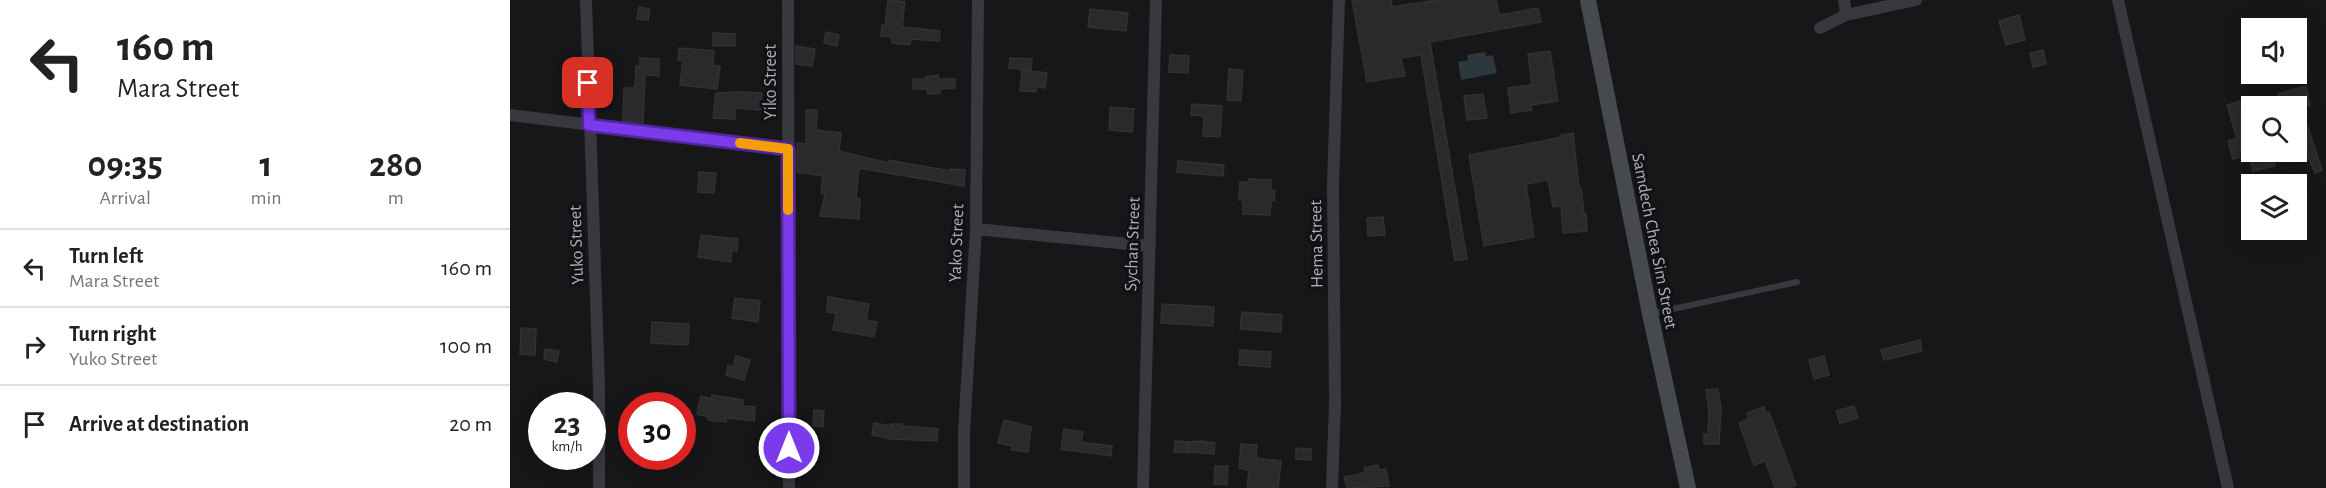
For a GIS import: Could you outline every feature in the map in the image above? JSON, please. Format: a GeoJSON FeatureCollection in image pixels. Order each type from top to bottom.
{"type":"FeatureCollection","features":[{"type":"Feature","properties":{"kind":"street","name":"Yuko Street"},"geometry":{"type":"LineString","coordinates":[[586,0],[599,388],[600,488]]}},
{"type":"Feature","properties":{"kind":"street","name":"Yiko Street"},"geometry":{"type":"LineString","coordinates":[[788,0],[789,488]]}},
{"type":"Feature","properties":{"kind":"street","name":"Yako Street"},"geometry":{"type":"LineString","coordinates":[[964,488],[964,432],[976,229],[978,0]]}},
{"type":"Feature","properties":{"kind":"street","name":"Sychan Street"},"geometry":{"type":"LineString","coordinates":[[1143,488],[1156,0]]}},
{"type":"Feature","properties":{"kind":"street","name":"Hema Street"},"geometry":{"type":"LineString","coordinates":[[1332,488],[1335,300],[1333,186],[1339,0]]}},
{"type":"Feature","properties":{"kind":"street","name":"Samdech Chea Sim Street"},"geometry":{"type":"LineString","coordinates":[[1588,0],[1650,314],[1688,488]]}},
{"type":"Feature","properties":{"kind":"street"},"geometry":{"type":"LineString","coordinates":[[1844,0],[1846,15]]}},
{"type":"Feature","properties":{"kind":"street"},"geometry":{"type":"LineString","coordinates":[[1820,28],[1846,15],[1916,0]]}},
{"type":"Feature","properties":{"kind":"street"},"geometry":{"type":"LineString","coordinates":[[2118,0],[2228,488]]}},
{"type":"Feature","properties":{"kind":"street"},"geometry":{"type":"LineString","coordinates":[[510,115],[788,149]]}},
{"type":"Feature","properties":{"kind":"street"},"geometry":{"type":"LineString","coordinates":[[976,229],[1150,246]]}},
{"type":"Feature","properties":{"kind":"lane"},"geometry":{"type":"LineString","coordinates":[[1650,314],[1797,282]]}},
{"type":"Feature","properties":{"kind":"shaded area"},"geometry":{"type":"Polygon","coordinates":[[[1485,52],[1486,56],[1493,55],[1497,73],[1461,80],[1458,62],[1468,60],[1467,55],[1485,52]]]}},
{"type":"Feature","properties":{"kind":"building"},"geometry":{"type":"Polygon","coordinates":[[[888,0],[905,2],[902,27],[940,31],[939,41],[911,39],[910,45],[892,43],[892,37],[881,36],[882,25],[885,25],[888,0]]]}},
{"type":"Feature","properties":{"kind":"building"},"geometry":{"type":"Polygon","coordinates":[[[1352,0],[1391,0],[1392,7],[1437,0],[1496,0],[1499,15],[1538,8],[1541,22],[1430,42],[1467,259],[1455,261],[1421,55],[1401,58],[1405,76],[1367,82],[1352,0]]]}},
{"type":"Feature","properties":{"kind":"building"},"geometry":{"type":"Polygon","coordinates":[[[639,7],[650,9],[648,20],[637,19],[639,7]]]}},
{"type":"Feature","properties":{"kind":"building"},"geometry":{"type":"Polygon","coordinates":[[[1090,9],[1128,13],[1126,31],[1088,27],[1090,9]]]}},
{"type":"Feature","properties":{"kind":"building"},"geometry":{"type":"Polygon","coordinates":[[[2019,15],[2025,40],[2006,45],[1999,21],[2019,15]]]}},
{"type":"Feature","properties":{"kind":"building"},"geometry":{"type":"Polygon","coordinates":[[[826,32],[839,35],[837,46],[824,43],[826,32]]]}},
{"type":"Feature","properties":{"kind":"building"},"geometry":{"type":"Polygon","coordinates":[[[713,33],[735,34],[735,46],[713,46],[713,33]]]}},
{"type":"Feature","properties":{"kind":"building"},"geometry":{"type":"Polygon","coordinates":[[[796,46],[815,49],[812,66],[796,64],[796,46]]]}},
{"type":"Feature","properties":{"kind":"building"},"geometry":{"type":"Polygon","coordinates":[[[679,48],[714,51],[713,66],[720,66],[717,89],[680,85],[683,61],[678,60],[679,48]]]}},
{"type":"Feature","properties":{"kind":"building"},"geometry":{"type":"Polygon","coordinates":[[[2043,50],[2046,64],[2033,67],[2030,53],[2043,50]]]}},
{"type":"Feature","properties":{"kind":"building"},"geometry":{"type":"Polygon","coordinates":[[[1550,51],[1558,101],[1531,105],[1532,110],[1511,113],[1508,88],[1532,85],[1528,54],[1550,51]]]}},
{"type":"Feature","properties":{"kind":"building"},"geometry":{"type":"Polygon","coordinates":[[[1170,55],[1189,56],[1188,73],[1169,72],[1170,55]]]}},
{"type":"Feature","properties":{"kind":"building"},"geometry":{"type":"Polygon","coordinates":[[[640,58],[659,59],[659,76],[645,75],[643,123],[623,121],[624,88],[635,88],[636,66],[640,66],[640,58]]]}},
{"type":"Feature","properties":{"kind":"building"},"geometry":{"type":"Polygon","coordinates":[[[1010,58],[1032,59],[1031,70],[1009,68],[1010,58]]]}},
{"type":"Feature","properties":{"kind":"building"},"geometry":{"type":"Polygon","coordinates":[[[1229,69],[1243,70],[1241,101],[1227,100],[1229,69]]]}},
{"type":"Feature","properties":{"kind":"building"},"geometry":{"type":"Polygon","coordinates":[[[1022,70],[1047,73],[1045,88],[1036,87],[1036,92],[1020,91],[1022,70]]]}},
{"type":"Feature","properties":{"kind":"building"},"geometry":{"type":"Polygon","coordinates":[[[938,75],[939,79],[955,79],[955,88],[940,89],[940,93],[928,94],[927,89],[913,89],[913,79],[926,79],[926,77],[938,75]]]}},
{"type":"Feature","properties":{"kind":"building"},"geometry":{"type":"Polygon","coordinates":[[[2306,86],[2310,105],[2307,106],[2307,96],[2279,96],[2278,94],[2306,86]]]}},
{"type":"Feature","properties":{"kind":"building"},"geometry":{"type":"Polygon","coordinates":[[[716,93],[762,93],[761,110],[735,108],[735,119],[713,118],[716,93]]]}},
{"type":"Feature","properties":{"kind":"building"},"geometry":{"type":"Polygon","coordinates":[[[1483,94],[1487,118],[1467,120],[1464,96],[1483,94]]]}},
{"type":"Feature","properties":{"kind":"building"},"geometry":{"type":"Polygon","coordinates":[[[2241,101],[2241,156],[2233,159],[2228,141],[2237,138],[2227,105],[2241,101]]]}},
{"type":"Feature","properties":{"kind":"building"},"geometry":{"type":"Polygon","coordinates":[[[1192,104],[1222,106],[1220,137],[1203,136],[1204,116],[1191,115],[1192,104]]]}},
{"type":"Feature","properties":{"kind":"building"},"geometry":{"type":"Polygon","coordinates":[[[1110,107],[1134,109],[1132,132],[1109,130],[1110,107]]]}},
{"type":"Feature","properties":{"kind":"building"},"geometry":{"type":"Polygon","coordinates":[[[806,110],[817,110],[816,130],[841,133],[839,151],[888,163],[889,160],[950,171],[950,169],[965,170],[964,186],[859,168],[856,198],[860,199],[859,219],[820,216],[825,194],[821,193],[823,176],[797,172],[797,143],[806,144],[806,110]]]}},
{"type":"Feature","properties":{"kind":"building"},"geometry":{"type":"Polygon","coordinates":[[[2307,125],[2322,170],[2315,173],[2307,156],[2307,125]]]}},
{"type":"Feature","properties":{"kind":"building"},"geometry":{"type":"Polygon","coordinates":[[[1573,133],[1579,188],[1581,188],[1584,214],[1586,214],[1587,231],[1563,233],[1561,206],[1553,207],[1548,180],[1526,184],[1534,237],[1484,246],[1469,155],[1573,133]]]}},
{"type":"Feature","properties":{"kind":"building"},"geometry":{"type":"Polygon","coordinates":[[[1178,161],[1224,165],[1223,176],[1177,172],[1178,161]]]}},
{"type":"Feature","properties":{"kind":"building"},"geometry":{"type":"Polygon","coordinates":[[[2251,162],[2274,162],[2275,166],[2253,171],[2251,162]]]}},
{"type":"Feature","properties":{"kind":"building"},"geometry":{"type":"Polygon","coordinates":[[[699,172],[716,173],[714,193],[698,192],[699,172]]]}},
{"type":"Feature","properties":{"kind":"building"},"geometry":{"type":"Polygon","coordinates":[[[1249,179],[1271,180],[1271,190],[1275,190],[1270,215],[1243,214],[1243,200],[1239,200],[1240,182],[1248,182],[1249,179]]]}},
{"type":"Feature","properties":{"kind":"building"},"geometry":{"type":"Polygon","coordinates":[[[1383,217],[1385,235],[1368,236],[1367,218],[1383,217]]]}},
{"type":"Feature","properties":{"kind":"building"},"geometry":{"type":"Polygon","coordinates":[[[701,235],[738,239],[737,251],[732,250],[731,262],[698,257],[701,235]]]}},
{"type":"Feature","properties":{"kind":"building"},"geometry":{"type":"Polygon","coordinates":[[[828,297],[869,304],[866,320],[877,322],[874,337],[833,330],[836,313],[827,312],[828,297]]]}},
{"type":"Feature","properties":{"kind":"building"},"geometry":{"type":"Polygon","coordinates":[[[735,298],[760,301],[758,322],[732,318],[735,298]]]}},
{"type":"Feature","properties":{"kind":"building"},"geometry":{"type":"Polygon","coordinates":[[[1162,304],[1214,307],[1213,326],[1161,323],[1162,304]]]}},
{"type":"Feature","properties":{"kind":"building"},"geometry":{"type":"Polygon","coordinates":[[[1242,312],[1282,315],[1281,332],[1240,329],[1242,312]]]}},
{"type":"Feature","properties":{"kind":"building"},"geometry":{"type":"Polygon","coordinates":[[[652,322],[689,324],[688,345],[651,343],[652,322]]]}},
{"type":"Feature","properties":{"kind":"building"},"geometry":{"type":"Polygon","coordinates":[[[521,328],[536,329],[535,355],[520,354],[521,328]]]}},
{"type":"Feature","properties":{"kind":"building"},"geometry":{"type":"Polygon","coordinates":[[[1920,340],[1922,351],[1884,360],[1881,350],[1920,340]]]}},
{"type":"Feature","properties":{"kind":"building"},"geometry":{"type":"Polygon","coordinates":[[[545,349],[559,351],[557,362],[544,359],[545,349]]]}},
{"type":"Feature","properties":{"kind":"building"},"geometry":{"type":"Polygon","coordinates":[[[1240,350],[1271,352],[1270,367],[1239,365],[1240,350]]]}},
{"type":"Feature","properties":{"kind":"building"},"geometry":{"type":"Polygon","coordinates":[[[736,356],[750,360],[744,380],[726,375],[728,365],[733,367],[736,356]]]}},
{"type":"Feature","properties":{"kind":"building"},"geometry":{"type":"Polygon","coordinates":[[[1824,356],[1829,375],[1814,379],[1809,360],[1824,356]]]}},
{"type":"Feature","properties":{"kind":"building"},"geometry":{"type":"Polygon","coordinates":[[[1718,389],[1721,408],[1719,444],[1704,444],[1704,434],[1708,434],[1709,412],[1706,390],[1718,389]]]}},
{"type":"Feature","properties":{"kind":"building"},"geometry":{"type":"Polygon","coordinates":[[[712,395],[743,400],[743,406],[755,407],[754,421],[726,418],[726,422],[708,420],[709,417],[697,414],[701,396],[711,399],[712,395]]]}},
{"type":"Feature","properties":{"kind":"building"},"geometry":{"type":"Polygon","coordinates":[[[1854,406],[1858,418],[1840,423],[1836,411],[1854,406]]]}},
{"type":"Feature","properties":{"kind":"building"},"geometry":{"type":"Polygon","coordinates":[[[1764,407],[1766,413],[1769,412],[1796,485],[1789,488],[1775,488],[1765,461],[1754,465],[1739,423],[1749,419],[1747,413],[1764,407]]]}},
{"type":"Feature","properties":{"kind":"building"},"geometry":{"type":"Polygon","coordinates":[[[814,410],[824,411],[823,427],[813,426],[814,410]]]}},
{"type":"Feature","properties":{"kind":"building"},"geometry":{"type":"Polygon","coordinates":[[[1004,420],[1031,427],[1028,452],[1012,450],[1012,446],[998,443],[1004,420]]]}},
{"type":"Feature","properties":{"kind":"building"},"geometry":{"type":"Polygon","coordinates":[[[874,423],[938,429],[937,441],[891,439],[872,435],[874,423]]]}},
{"type":"Feature","properties":{"kind":"building"},"geometry":{"type":"Polygon","coordinates":[[[1064,429],[1083,432],[1081,442],[1112,446],[1111,456],[1061,449],[1064,429]]]}},
{"type":"Feature","properties":{"kind":"building"},"geometry":{"type":"Polygon","coordinates":[[[1175,441],[1188,442],[1187,453],[1174,452],[1175,441]]]}},
{"type":"Feature","properties":{"kind":"building"},"geometry":{"type":"Polygon","coordinates":[[[1189,442],[1215,443],[1214,454],[1188,452],[1189,442]]]}},
{"type":"Feature","properties":{"kind":"building"},"geometry":{"type":"Polygon","coordinates":[[[1241,444],[1257,445],[1256,458],[1281,461],[1278,488],[1247,488],[1249,470],[1239,468],[1241,444]]]}},
{"type":"Feature","properties":{"kind":"building"},"geometry":{"type":"Polygon","coordinates":[[[1296,448],[1311,449],[1311,460],[1296,459],[1296,448]]]}},
{"type":"Feature","properties":{"kind":"building"},"geometry":{"type":"Polygon","coordinates":[[[1378,465],[1379,470],[1386,469],[1389,486],[1347,488],[1344,477],[1365,473],[1364,468],[1378,465]]]}},
{"type":"Feature","properties":{"kind":"building"},"geometry":{"type":"Polygon","coordinates":[[[1215,466],[1228,466],[1227,485],[1214,484],[1215,466]]]}},
{"type":"Feature","properties":{"kind":"slow traffic"},"geometry":{"type":"LineString","coordinates":[[740,143],[788,149],[788,210]]}},
{"type":"Feature","properties":{"kind":"route"},"geometry":{"type":"LineString","coordinates":[[588,83],[589,125],[788,149],[789,448]]}}]}
